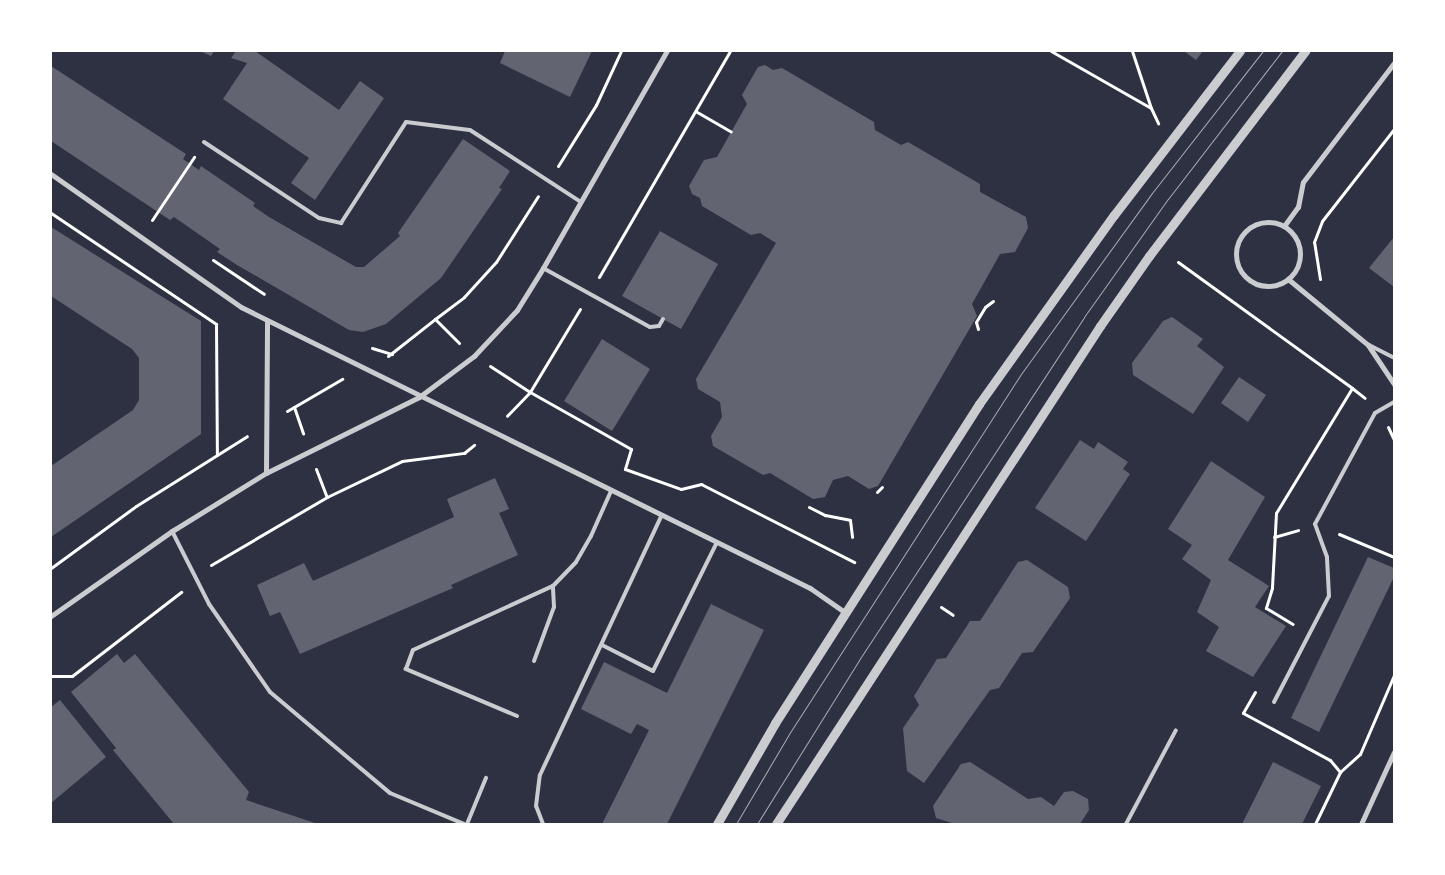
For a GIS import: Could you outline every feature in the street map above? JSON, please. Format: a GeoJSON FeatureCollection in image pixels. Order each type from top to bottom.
{"type":"FeatureCollection","features":[{"type":"Feature","properties":{"kind":"street"},"geometry":{"type":"LineString","coordinates":[[51,616],[172,531],[266,473],[419,397],[474,356],[517,310],[667,51]]}},
{"type":"Feature","properties":{"kind":"street"},"geometry":{"type":"LineString","coordinates":[[717,824],[776,723],[979,404],[1124,200],[1240,51]]}},
{"type":"Feature","properties":{"kind":"street"},"geometry":{"type":"LineString","coordinates":[[776,824],[1100,326],[1172,225],[1305,51]]}},
{"type":"Feature","properties":{"kind":"street"},"geometry":{"type":"LineString","coordinates":[[1284,226],[1298,208],[1302,182],[1394,63]]}},
{"type":"Feature","properties":{"kind":"street"},"geometry":{"type":"LineString","coordinates":[[51,174],[241,307],[419,397],[810,588],[846,613]]}},
{"type":"Feature","properties":{"kind":"street"},"geometry":{"type":"LineString","coordinates":[[1264,222],[1284,226],[1298,242],[1301,252],[1299,262],[1288,279],[1268,286],[1257,284],[1241,271],[1237,261],[1240,240],[1254,225],[1264,222]]}},
{"type":"Feature","properties":{"kind":"street"},"geometry":{"type":"LineString","coordinates":[[1288,279],[1368,345],[1394,384]]}},
{"type":"Feature","properties":{"kind":"street"},"geometry":{"type":"LineString","coordinates":[[266,473],[267,321]]}},
{"type":"Feature","properties":{"kind":"street"},"geometry":{"type":"LineString","coordinates":[[1361,824],[1394,752]]}},
{"type":"Feature","properties":{"kind":"lane"},"geometry":{"type":"LineString","coordinates":[[204,142],[319,218],[341,223],[406,122],[470,130],[581,202]]}},
{"type":"Feature","properties":{"kind":"lane"},"geometry":{"type":"LineString","coordinates":[[543,268],[650,327],[659,326],[663,320]]}},
{"type":"Feature","properties":{"kind":"lane"},"geometry":{"type":"LineString","coordinates":[[1368,345],[1394,358]]}},
{"type":"Feature","properties":{"kind":"lane"},"geometry":{"type":"LineString","coordinates":[[1274,702],[1329,596],[1327,557],[1315,524],[1375,413],[1394,402]]}},
{"type":"Feature","properties":{"kind":"lane"},"geometry":{"type":"LineString","coordinates":[[517,716],[406,669],[413,650],[553,586],[576,562],[592,536],[611,491]]}},
{"type":"Feature","properties":{"kind":"lane"},"geometry":{"type":"LineString","coordinates":[[543,824],[536,806],[540,775],[662,516]]}},
{"type":"Feature","properties":{"kind":"lane"},"geometry":{"type":"LineString","coordinates":[[172,531],[209,604],[270,692],[390,793],[466,824],[486,778]]}},
{"type":"Feature","properties":{"kind":"lane"},"geometry":{"type":"LineString","coordinates":[[602,645],[653,671],[717,542]]}},
{"type":"Feature","properties":{"kind":"lane"},"geometry":{"type":"LineString","coordinates":[[534,661],[554,607],[553,586]]}},
{"type":"Feature","properties":{"kind":"lane"},"geometry":{"type":"LineString","coordinates":[[1126,824],[1176,730]]}},
{"type":"Feature","properties":{"kind":"path"},"geometry":{"type":"LineString","coordinates":[[730,51],[697,112],[530,392],[631,449],[625,469],[681,489],[701,484],[854,562]]}},
{"type":"Feature","properties":{"kind":"path"},"geometry":{"type":"LineString","coordinates":[[1051,51],[1151,108]]}},
{"type":"Feature","properties":{"kind":"path"},"geometry":{"type":"LineString","coordinates":[[1132,51],[1159,126]]}},
{"type":"Feature","properties":{"kind":"path"},"geometry":{"type":"LineString","coordinates":[[697,112],[731,132]]}},
{"type":"Feature","properties":{"kind":"path"},"geometry":{"type":"LineString","coordinates":[[1322,282],[1314,242],[1322,221],[1394,129]]}},
{"type":"Feature","properties":{"kind":"path"},"geometry":{"type":"LineString","coordinates":[[152,220],[204,142]]}},
{"type":"Feature","properties":{"kind":"path"},"geometry":{"type":"LineString","coordinates":[[51,213],[216,324],[217,454]]}},
{"type":"Feature","properties":{"kind":"path"},"geometry":{"type":"LineString","coordinates":[[145,216],[160,226]]}},
{"type":"Feature","properties":{"kind":"path"},"geometry":{"type":"LineString","coordinates":[[210,258],[268,296]]}},
{"type":"Feature","properties":{"kind":"path"},"geometry":{"type":"LineString","coordinates":[[1178,262],[1352,388],[1276,513],[1272,588],[1266,608],[1296,626],[1291,634]]}},
{"type":"Feature","properties":{"kind":"path"},"geometry":{"type":"LineString","coordinates":[[978,329],[976,322],[993,301]]}},
{"type":"Feature","properties":{"kind":"path"},"geometry":{"type":"LineString","coordinates":[[367,346],[393,354]]}},
{"type":"Feature","properties":{"kind":"path"},"geometry":{"type":"LineString","coordinates":[[51,568],[136,506],[265,424]]}},
{"type":"Feature","properties":{"kind":"path"},"geometry":{"type":"LineString","coordinates":[[877,492],[882,488]]}},
{"type":"Feature","properties":{"kind":"path"},"geometry":{"type":"LineString","coordinates":[[809,507],[825,515],[850,520],[852,537]]}},
{"type":"Feature","properties":{"kind":"path"},"geometry":{"type":"LineString","coordinates":[[1315,824],[1340,772],[1360,754],[1394,675]]}},
{"type":"Feature","properties":{"kind":"path"},"geometry":{"type":"LineString","coordinates":[[1257,689],[1243,713],[1330,760],[1340,772]]}},
{"type":"Feature","properties":{"kind":"building"},"geometry":{"type":"Polygon","coordinates":[[[200,51],[214,51],[211,56],[200,51]]]}},
{"type":"Feature","properties":{"kind":"building"},"geometry":{"type":"Polygon","coordinates":[[[236,51],[255,51],[339,110],[360,81],[384,98],[315,200],[291,183],[309,158],[223,99],[247,63],[231,58],[236,51]]]}},
{"type":"Feature","properties":{"kind":"building"},"geometry":{"type":"Polygon","coordinates":[[[505,51],[592,51],[570,97],[500,63],[505,51]]]}},
{"type":"Feature","properties":{"kind":"building"},"geometry":{"type":"Polygon","coordinates":[[[1184,51],[1203,51],[1196,60],[1184,51]]]}},
{"type":"Feature","properties":{"kind":"building"},"geometry":{"type":"Polygon","coordinates":[[[765,65],[773,70],[782,68],[874,122],[875,130],[901,145],[908,142],[980,184],[980,192],[1026,217],[1028,228],[1015,252],[1000,254],[972,304],[977,316],[878,486],[869,489],[848,476],[833,480],[825,497],[813,499],[770,473],[763,475],[713,446],[711,436],[722,417],[720,402],[698,389],[696,379],[776,243],[760,233],[751,235],[702,206],[700,198],[692,194],[689,186],[704,160],[717,157],[747,104],[742,95],[758,67],[765,65]]]}},
{"type":"Feature","properties":{"kind":"building"},"geometry":{"type":"Polygon","coordinates":[[[51,66],[186,154],[183,159],[199,170],[201,166],[255,203],[253,206],[269,217],[356,267],[364,267],[400,236],[398,233],[463,139],[510,171],[499,188],[502,189],[441,278],[386,324],[363,332],[349,330],[237,265],[217,252],[220,249],[174,217],[170,220],[51,141],[51,66]]]}},
{"type":"Feature","properties":{"kind":"building"},"geometry":{"type":"Polygon","coordinates":[[[51,227],[201,321],[201,434],[51,537],[51,466],[133,410],[139,400],[139,358],[132,349],[51,296],[51,227]]]}},
{"type":"Feature","properties":{"kind":"building"},"geometry":{"type":"Polygon","coordinates":[[[660,231],[718,264],[681,329],[622,296],[660,231]]]}},
{"type":"Feature","properties":{"kind":"building"},"geometry":{"type":"Polygon","coordinates":[[[1394,237],[1394,287],[1369,268],[1394,237]]]}},
{"type":"Feature","properties":{"kind":"building"},"geometry":{"type":"Polygon","coordinates":[[[1172,317],[1203,339],[1197,346],[1224,367],[1193,414],[1133,375],[1132,363],[1163,321],[1172,317]]]}},
{"type":"Feature","properties":{"kind":"building"},"geometry":{"type":"Polygon","coordinates":[[[602,339],[650,369],[612,431],[564,401],[602,339]]]}},
{"type":"Feature","properties":{"kind":"building"},"geometry":{"type":"Polygon","coordinates":[[[1239,377],[1266,395],[1248,422],[1221,403],[1239,377]]]}},
{"type":"Feature","properties":{"kind":"building"},"geometry":{"type":"Polygon","coordinates":[[[1080,440],[1094,449],[1098,442],[1128,462],[1123,469],[1130,474],[1086,541],[1035,508],[1080,440]]]}},
{"type":"Feature","properties":{"kind":"building"},"geometry":{"type":"Polygon","coordinates":[[[1211,461],[1265,497],[1228,560],[1269,586],[1255,607],[1286,626],[1253,677],[1206,651],[1219,627],[1197,612],[1211,580],[1182,559],[1192,545],[1168,529],[1211,461]]]}},
{"type":"Feature","properties":{"kind":"building"},"geometry":{"type":"Polygon","coordinates":[[[495,478],[509,509],[499,513],[518,555],[451,585],[453,588],[300,654],[280,612],[270,616],[257,585],[304,563],[313,581],[454,517],[447,499],[495,478]]]}},
{"type":"Feature","properties":{"kind":"building"},"geometry":{"type":"Polygon","coordinates":[[[1368,557],[1394,568],[1394,577],[1319,732],[1291,718],[1368,557]]]}},
{"type":"Feature","properties":{"kind":"building"},"geometry":{"type":"Polygon","coordinates":[[[1027,560],[1068,587],[1070,598],[1033,652],[1022,653],[999,688],[990,690],[924,783],[907,771],[903,728],[919,705],[914,696],[937,659],[946,658],[970,621],[980,621],[1018,562],[1027,560]]]}},
{"type":"Feature","properties":{"kind":"building"},"geometry":{"type":"Polygon","coordinates":[[[711,604],[764,630],[667,824],[602,824],[649,730],[637,724],[631,734],[581,709],[604,662],[667,693],[711,604]]]}},
{"type":"Feature","properties":{"kind":"building"},"geometry":{"type":"Polygon","coordinates":[[[117,654],[124,663],[135,654],[249,792],[246,800],[318,824],[174,824],[113,750],[116,748],[71,692],[117,654]]]}},
{"type":"Feature","properties":{"kind":"building"},"geometry":{"type":"Polygon","coordinates":[[[60,700],[106,757],[51,803],[51,707],[60,700]]]}},
{"type":"Feature","properties":{"kind":"building"},"geometry":{"type":"Polygon","coordinates":[[[970,762],[1028,799],[1041,797],[1054,806],[1064,792],[1073,791],[1088,799],[1089,810],[1080,824],[955,824],[936,818],[933,806],[961,764],[970,762]]]}},
{"type":"Feature","properties":{"kind":"building"},"geometry":{"type":"Polygon","coordinates":[[[1273,762],[1321,786],[1302,824],[1242,824],[1273,762]]]}},
{"type":"Feature","properties":{"kind":"tram line"},"geometry":{"type":"LineString","coordinates":[[736,824],[789,734],[1021,374],[1152,193],[1263,51]]}},
{"type":"Feature","properties":{"kind":"tram line"},"geometry":{"type":"LineString","coordinates":[[757,824],[859,660],[1084,317],[1168,199],[1282,51]]}}]}
